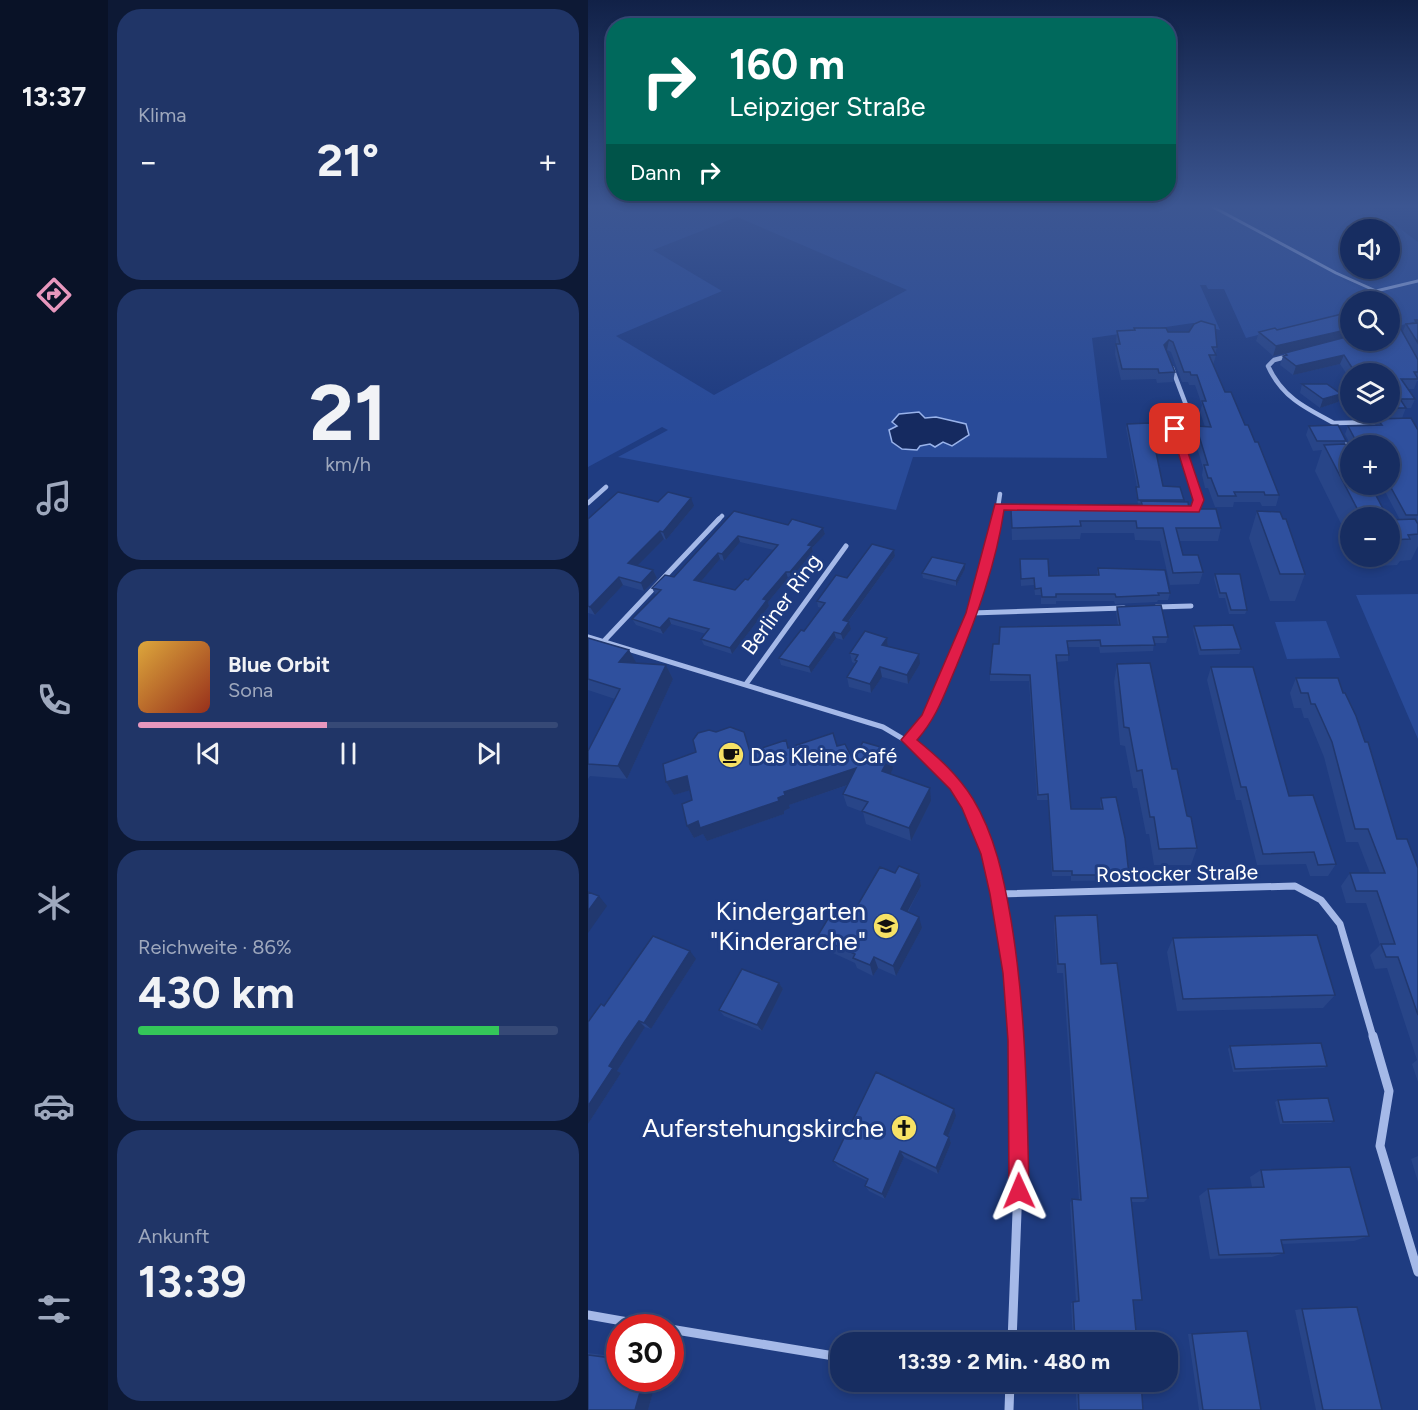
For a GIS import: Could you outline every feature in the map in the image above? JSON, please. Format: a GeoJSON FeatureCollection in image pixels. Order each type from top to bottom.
{"type":"FeatureCollection","features":[{"type":"Feature","properties":{"kind":"street"},"geometry":{"type":"LineString","coordinates":[[1336,273],[1376,291],[1418,281]]}},
{"type":"Feature","properties":{"kind":"street"},"geometry":{"type":"LineString","coordinates":[[1295,355],[1270,362],[1268,366],[1273,380],[1285,396],[1334,423],[1340,423]]}},
{"type":"Feature","properties":{"kind":"street"},"geometry":{"type":"LineString","coordinates":[[1171,365],[1191,418],[1175,429],[1198,500],[1195,510],[1179,509]]}},
{"type":"Feature","properties":{"kind":"street"},"geometry":{"type":"LineString","coordinates":[[1334,423],[1340,435]]}},
{"type":"Feature","properties":{"kind":"street"},"geometry":{"type":"LineString","coordinates":[[588,502],[606,487]]}},
{"type":"Feature","properties":{"kind":"street"},"geometry":{"type":"LineString","coordinates":[[908,740],[927,718],[972,613],[995,531],[1000,494]]}},
{"type":"Feature","properties":{"kind":"street"},"geometry":{"type":"LineString","coordinates":[[999,506],[1091,507]]}},
{"type":"Feature","properties":{"kind":"street"},"geometry":{"type":"LineString","coordinates":[[603,642],[722,516]]}},
{"type":"Feature","properties":{"kind":"street","name":"Berliner Ring"},"geometry":{"type":"LineString","coordinates":[[746,684],[846,546]]}},
{"type":"Feature","properties":{"kind":"street"},"geometry":{"type":"LineString","coordinates":[[1145,607],[1191,606]]}},
{"type":"Feature","properties":{"kind":"street"},"geometry":{"type":"LineString","coordinates":[[972,613],[1134,608]]}},
{"type":"Feature","properties":{"kind":"street","name":"Berliner Ring"},"geometry":{"type":"LineString","coordinates":[[588,637],[858,717],[883,727],[908,740],[940,767],[969,805],[989,854],[998,894],[1011,973],[1017,1040],[1019,1191],[1012,1332]]}},
{"type":"Feature","properties":{"kind":"street","name":"Rostocker Straße"},"geometry":{"type":"LineString","coordinates":[[998,894],[1295,886],[1320,900],[1340,924],[1389,1091],[1380,1146],[1418,1272]]}},
{"type":"Feature","properties":{"kind":"street"},"geometry":{"type":"LineString","coordinates":[[588,1315],[606,1318]]}},
{"type":"Feature","properties":{"kind":"street"},"geometry":{"type":"LineString","coordinates":[[684,1331],[830,1356]]}},
{"type":"Feature","properties":{"kind":"street"},"geometry":{"type":"LineString","coordinates":[[1009,1410],[1010,1392]]}},
{"type":"Feature","properties":{"kind":"shaded area"},"geometry":{"type":"Polygon","coordinates":[[[588,273],[691,273],[722,291],[616,336],[714,395],[907,290],[867,273],[1340,273],[1340,279],[1400,279],[1400,273],[1418,273],[1418,321],[1400,326],[1400,291],[1340,291],[1340,314],[1246,338],[1224,289],[1208,289],[1206,285],[1200,285],[1220,330],[1193,323],[1092,338],[1107,458],[913,457],[896,510],[618,457],[668,430],[662,427],[588,467],[588,273]],[[936,417],[889,430],[892,442],[902,449],[943,442],[952,445],[936,417]]]}},
{"type":"Feature","properties":{"kind":"shaded area"},"geometry":{"type":"Polygon","coordinates":[[[919,412],[925,418],[936,417],[966,424],[969,435],[952,446],[943,442],[935,447],[930,444],[920,446],[917,450],[902,449],[892,442],[889,430],[897,426],[892,422],[899,414],[919,412]]]}},
{"type":"Feature","properties":{"kind":"shaded area"},"geometry":{"type":"Polygon","coordinates":[[[1418,594],[1418,739],[1356,595],[1418,594]]]}},
{"type":"Feature","properties":{"kind":"shaded area"},"geometry":{"type":"Polygon","coordinates":[[[1326,621],[1340,658],[1287,659],[1275,622],[1326,621]]]}},
{"type":"Feature","properties":{"kind":"building"},"geometry":{"type":"Polygon","coordinates":[[[1340,314],[1340,331],[1276,346],[1259,332],[1275,328],[1277,330],[1340,314]]]}},
{"type":"Feature","properties":{"kind":"building"},"geometry":{"type":"Polygon","coordinates":[[[1415,320],[1418,320],[1418,343],[1406,324],[1417,323],[1415,320]]]}},
{"type":"Feature","properties":{"kind":"building"},"geometry":{"type":"Polygon","coordinates":[[[1201,321],[1215,325],[1217,347],[1212,347],[1216,355],[1209,355],[1225,392],[1231,392],[1245,425],[1248,425],[1255,442],[1258,442],[1279,495],[1265,495],[1264,492],[1234,492],[1236,496],[1218,496],[1211,478],[1208,478],[1204,465],[1208,465],[1196,426],[1211,427],[1202,401],[1206,401],[1197,375],[1184,372],[1173,342],[1169,340],[1164,345],[1175,372],[1159,373],[1158,369],[1122,369],[1116,344],[1120,344],[1117,331],[1135,330],[1134,328],[1166,328],[1168,332],[1189,332],[1194,324],[1201,321]]]}},
{"type":"Feature","properties":{"kind":"building"},"geometry":{"type":"Polygon","coordinates":[[[1400,328],[1418,360],[1418,372],[1414,372],[1418,379],[1401,379],[1415,399],[1400,399],[1400,363],[1349,363],[1344,355],[1296,366],[1283,356],[1287,355],[1285,353],[1340,339],[1340,351],[1400,351],[1400,328]]]}},
{"type":"Feature","properties":{"kind":"building"},"geometry":{"type":"Polygon","coordinates":[[[1302,384],[1327,384],[1340,393],[1323,399],[1302,384]]]}},
{"type":"Feature","properties":{"kind":"building"},"geometry":{"type":"Polygon","coordinates":[[[1400,399],[1406,408],[1400,408],[1400,399]]]}},
{"type":"Feature","properties":{"kind":"building"},"geometry":{"type":"Polygon","coordinates":[[[1400,418],[1411,418],[1418,430],[1418,515],[1406,515],[1395,495],[1400,495],[1400,435],[1353,435],[1348,426],[1400,423],[1400,418]]]}},
{"type":"Feature","properties":{"kind":"building"},"geometry":{"type":"Polygon","coordinates":[[[1150,423],[1163,486],[1180,487],[1184,500],[1138,500],[1136,487],[1139,487],[1127,424],[1150,423]]]}},
{"type":"Feature","properties":{"kind":"building"},"geometry":{"type":"Polygon","coordinates":[[[1338,425],[1343,435],[1340,435],[1340,441],[1317,441],[1309,426],[1338,425]]]}},
{"type":"Feature","properties":{"kind":"building"},"geometry":{"type":"Polygon","coordinates":[[[1340,444],[1340,476],[1324,445],[1340,444]]]}},
{"type":"Feature","properties":{"kind":"building"},"geometry":{"type":"Polygon","coordinates":[[[618,492],[658,502],[668,492],[691,498],[663,532],[660,531],[628,563],[653,570],[641,583],[619,577],[590,607],[588,606],[588,519],[618,492]]]}},
{"type":"Feature","properties":{"kind":"building"},"geometry":{"type":"Polygon","coordinates":[[[1350,495],[1376,495],[1382,507],[1356,507],[1350,495]]]}},
{"type":"Feature","properties":{"kind":"building"},"geometry":{"type":"Polygon","coordinates":[[[1141,501],[1188,502],[1189,509],[1216,509],[1221,528],[1176,528],[1183,555],[1198,555],[1203,572],[1173,573],[1163,528],[1137,528],[1136,521],[1080,521],[1081,526],[1012,528],[1011,510],[1079,509],[1078,505],[1142,504],[1141,501]]]}},
{"type":"Feature","properties":{"kind":"building"},"geometry":{"type":"Polygon","coordinates":[[[734,511],[788,525],[792,519],[823,528],[808,545],[812,546],[763,599],[767,600],[730,648],[701,639],[709,629],[669,618],[660,628],[632,619],[661,590],[652,588],[665,575],[674,577],[734,511]],[[738,536],[722,554],[718,553],[694,580],[735,590],[745,579],[748,580],[778,545],[738,536]]]}},
{"type":"Feature","properties":{"kind":"building"},"geometry":{"type":"Polygon","coordinates":[[[1257,511],[1280,512],[1283,519],[1286,519],[1305,574],[1280,574],[1257,511]]]}},
{"type":"Feature","properties":{"kind":"building"},"geometry":{"type":"Polygon","coordinates":[[[1415,519],[1418,524],[1418,534],[1408,535],[1410,539],[1400,539],[1400,520],[1415,519]]]}},
{"type":"Feature","properties":{"kind":"building"},"geometry":{"type":"Polygon","coordinates":[[[872,544],[894,550],[843,620],[849,622],[841,634],[834,632],[809,667],[779,658],[801,630],[804,631],[825,603],[817,601],[836,575],[847,578],[872,544]]]}},
{"type":"Feature","properties":{"kind":"building"},"geometry":{"type":"Polygon","coordinates":[[[932,557],[965,564],[956,581],[922,573],[932,557]]]}},
{"type":"Feature","properties":{"kind":"building"},"geometry":{"type":"Polygon","coordinates":[[[1020,559],[1048,559],[1049,576],[1099,575],[1098,568],[1165,570],[1170,593],[1116,597],[1115,594],[1056,594],[1056,597],[1042,597],[1041,588],[1035,589],[1034,578],[1021,579],[1020,559]]]}},
{"type":"Feature","properties":{"kind":"building"},"geometry":{"type":"Polygon","coordinates":[[[1215,574],[1240,574],[1247,610],[1231,610],[1226,593],[1220,593],[1215,574]]]}},
{"type":"Feature","properties":{"kind":"building"},"geometry":{"type":"Polygon","coordinates":[[[1161,605],[1168,637],[1153,637],[1155,645],[1101,646],[1100,640],[1067,641],[1069,655],[1056,655],[1071,809],[1103,809],[1101,798],[1116,797],[1125,838],[1129,875],[1072,875],[1072,871],[1053,871],[1048,794],[1038,795],[1030,675],[990,674],[993,644],[999,644],[1000,627],[1120,625],[1117,607],[1161,605]]]}},
{"type":"Feature","properties":{"kind":"building"},"geometry":{"type":"Polygon","coordinates":[[[1233,625],[1241,649],[1201,650],[1194,626],[1233,625]]]}},
{"type":"Feature","properties":{"kind":"building"},"geometry":{"type":"Polygon","coordinates":[[[865,631],[887,638],[882,645],[919,654],[907,675],[880,667],[870,684],[847,677],[858,655],[850,653],[865,631]]]}},
{"type":"Feature","properties":{"kind":"building"},"geometry":{"type":"Polygon","coordinates":[[[588,638],[629,650],[619,662],[666,665],[618,766],[588,764],[588,751],[620,689],[588,679],[588,638]]]}},
{"type":"Feature","properties":{"kind":"building"},"geometry":{"type":"Polygon","coordinates":[[[1150,663],[1172,769],[1177,769],[1187,816],[1191,817],[1197,848],[1159,849],[1154,817],[1150,817],[1142,770],[1137,771],[1129,728],[1124,727],[1117,664],[1150,663]]]}},
{"type":"Feature","properties":{"kind":"building"},"geometry":{"type":"Polygon","coordinates":[[[1211,667],[1253,667],[1289,796],[1313,795],[1336,864],[1318,865],[1314,852],[1263,854],[1246,787],[1241,787],[1211,667]]]}},
{"type":"Feature","properties":{"kind":"building"},"geometry":{"type":"Polygon","coordinates":[[[1296,678],[1338,678],[1343,693],[1356,716],[1365,742],[1368,742],[1397,839],[1407,839],[1418,868],[1418,1015],[1398,957],[1386,957],[1381,944],[1395,944],[1377,891],[1356,891],[1350,873],[1385,873],[1368,829],[1355,829],[1332,742],[1315,704],[1311,704],[1308,693],[1301,693],[1296,678]]]}},
{"type":"Feature","properties":{"kind":"building"},"geometry":{"type":"Polygon","coordinates":[[[730,727],[744,732],[750,752],[786,740],[788,748],[833,733],[837,746],[845,744],[853,760],[863,742],[884,748],[880,753],[890,756],[882,771],[930,788],[909,828],[862,811],[868,802],[843,794],[856,768],[784,792],[785,795],[778,798],[779,801],[700,828],[698,821],[687,826],[682,804],[692,800],[687,776],[666,782],[663,764],[696,752],[693,740],[698,733],[709,730],[716,732],[730,727]]]}},
{"type":"Feature","properties":{"kind":"building","name":"Kindergarten \"Kinderarche\""},"geometry":{"type":"Polygon","coordinates":[[[899,866],[919,874],[901,909],[919,917],[893,966],[874,957],[870,965],[853,958],[855,954],[817,937],[832,912],[849,920],[880,867],[895,873],[899,866]]]}},
{"type":"Feature","properties":{"kind":"building"},"geometry":{"type":"Polygon","coordinates":[[[588,892],[599,896],[588,911],[588,892]]]}},
{"type":"Feature","properties":{"kind":"building"},"geometry":{"type":"Polygon","coordinates":[[[1097,915],[1101,964],[1117,963],[1148,1198],[1131,1198],[1142,1300],[1133,1300],[1136,1332],[1074,1332],[1073,1302],[1079,1301],[1072,1199],[1081,1200],[1065,964],[1058,964],[1055,916],[1097,915]]]}},
{"type":"Feature","properties":{"kind":"building"},"geometry":{"type":"Polygon","coordinates":[[[1317,935],[1335,995],[1183,999],[1173,938],[1317,935]]]}},
{"type":"Feature","properties":{"kind":"building"},"geometry":{"type":"Polygon","coordinates":[[[653,936],[690,951],[644,1023],[639,1021],[625,1041],[609,1066],[613,1068],[588,1106],[588,1022],[601,1004],[604,1006],[653,936]]]}},
{"type":"Feature","properties":{"kind":"building"},"geometry":{"type":"Polygon","coordinates":[[[742,969],[779,983],[757,1025],[719,1010],[742,969]]]}},
{"type":"Feature","properties":{"kind":"building"},"geometry":{"type":"Polygon","coordinates":[[[1321,1043],[1327,1066],[1235,1069],[1230,1046],[1321,1043]]]}},
{"type":"Feature","properties":{"kind":"building","name":"Auferstehungskirche"},"geometry":{"type":"Polygon","coordinates":[[[876,1072],[954,1109],[944,1134],[949,1137],[936,1168],[900,1151],[882,1194],[865,1186],[868,1179],[833,1161],[876,1072]]]}},
{"type":"Feature","properties":{"kind":"building"},"geometry":{"type":"Polygon","coordinates":[[[1328,1098],[1334,1121],[1283,1122],[1278,1100],[1328,1098]]]}},
{"type":"Feature","properties":{"kind":"building"},"geometry":{"type":"Polygon","coordinates":[[[1350,1167],[1369,1236],[1281,1240],[1284,1253],[1219,1255],[1208,1189],[1264,1187],[1261,1170],[1350,1167]]]}},
{"type":"Feature","properties":{"kind":"building"},"geometry":{"type":"Polygon","coordinates":[[[1357,1307],[1382,1410],[1323,1410],[1302,1309],[1357,1307]]]}},
{"type":"Feature","properties":{"kind":"building"},"geometry":{"type":"Polygon","coordinates":[[[1247,1331],[1261,1410],[1203,1410],[1192,1334],[1247,1331]]]}},
{"type":"Feature","properties":{"kind":"building"},"geometry":{"type":"Polygon","coordinates":[[[588,1355],[606,1357],[606,1392],[640,1392],[635,1410],[588,1410],[588,1355]]]}},
{"type":"Feature","properties":{"kind":"building"},"geometry":{"type":"Polygon","coordinates":[[[1078,1392],[1142,1392],[1143,1410],[1079,1410],[1078,1392]]]}},
{"type":"Feature","properties":{"kind":"place","name":"Das Kleine Café"},"geometry":{"type":"Point","coordinates":[731,755]}},
{"type":"Feature","properties":{"kind":"place","name":"Kindergarten \"Kinderarche\""},"geometry":{"type":"Point","coordinates":[886,926]}},
{"type":"Feature","properties":{"kind":"place","name":"Auferstehungskirche"},"geometry":{"type":"Point","coordinates":[904,1128]}},
{"type":"Feature","properties":{"kind":"route"},"geometry":{"type":"LineString","coordinates":[[1019,1191],[1017,1040],[1011,973],[989,854],[969,805],[955,785],[940,767],[908,740],[927,718],[972,613],[995,531],[999,506],[1195,510],[1198,500],[1175,429]]}}]}
